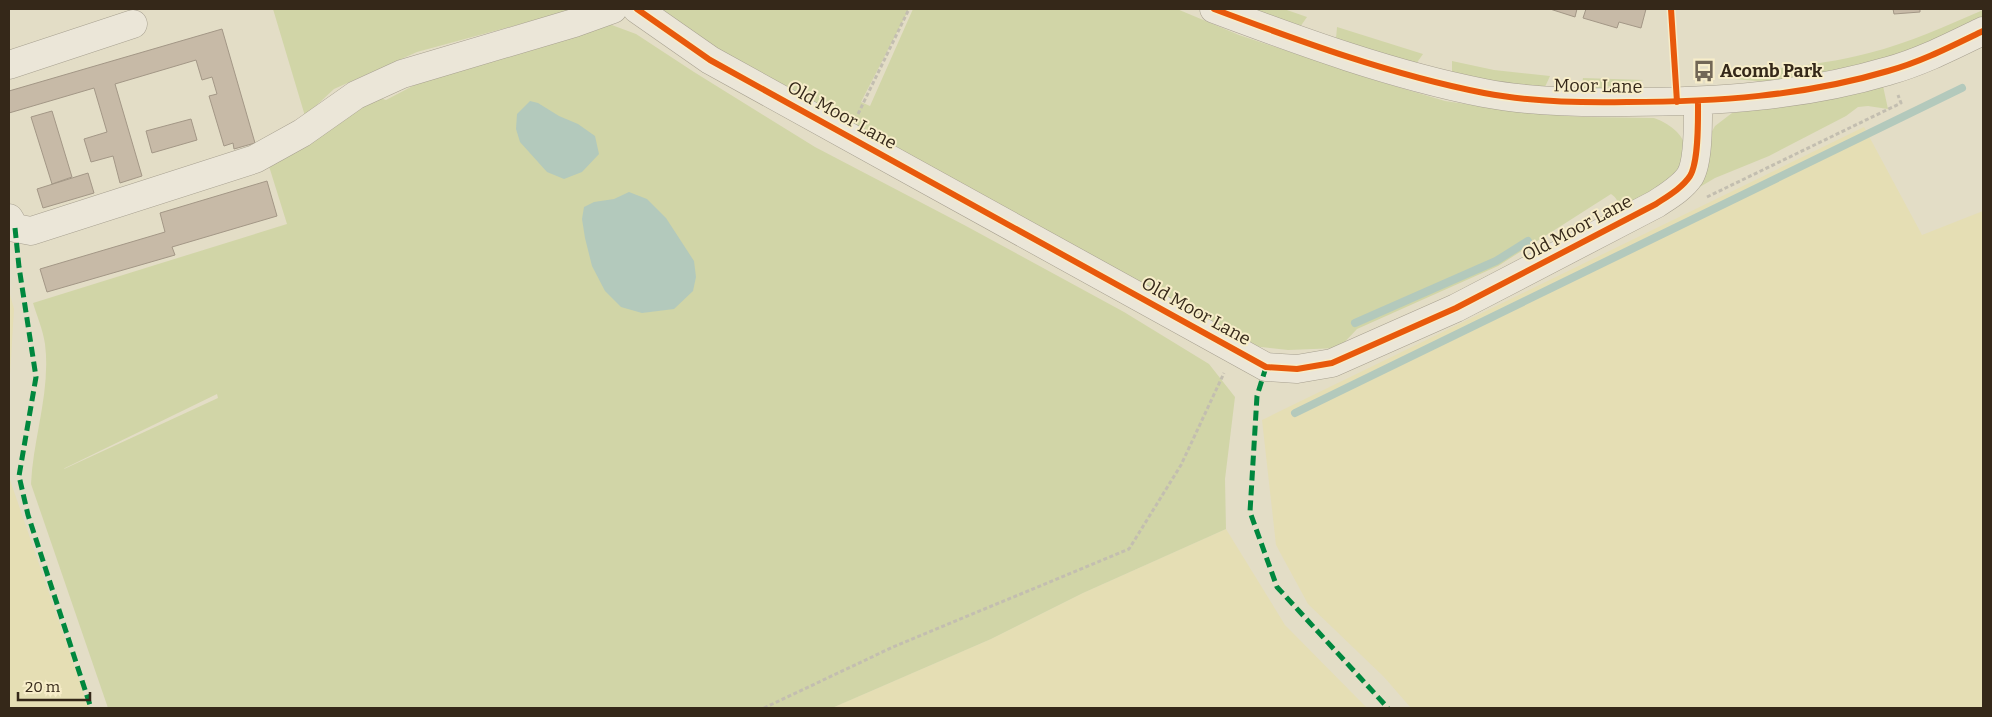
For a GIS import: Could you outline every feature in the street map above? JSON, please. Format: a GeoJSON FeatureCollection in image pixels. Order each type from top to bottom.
{"type":"FeatureCollection","features":[{"type":"Feature","properties":{"kind":"street"},"geometry":{"type":"LineString","coordinates":[[9,218],[15,228],[31,231],[255,159],[302,133],[356,94],[402,74],[574,23],[613,9]]}},
{"type":"Feature","properties":{"kind":"street","name":"Old Moor Lane"},"geometry":{"type":"LineString","coordinates":[[637,9],[710,60],[1266,367],[1296,369],[1332,363],[1456,308],[1656,204],[1677,190],[1690,175],[1696,143],[1698,101]]}},
{"type":"Feature","properties":{"kind":"street","name":"Moor Lane"},"geometry":{"type":"LineString","coordinates":[[1214,9],[1383,68],[1435,82],[1487,94],[1563,102],[1698,101],[1766,95],[1840,84],[1889,71],[1928,57],[1983,31]]}},
{"type":"Feature","properties":{"kind":"street"},"geometry":{"type":"LineString","coordinates":[[9,65],[133,24]]}},
{"type":"Feature","properties":{"kind":"path"},"geometry":{"type":"LineString","coordinates":[[848,135],[909,9]]}},
{"type":"Feature","properties":{"kind":"path"},"geometry":{"type":"LineString","coordinates":[[1699,201],[1901,103],[1889,71]]}},
{"type":"Feature","properties":{"kind":"path"},"geometry":{"type":"LineString","coordinates":[[764,708],[893,647],[1129,549],[1181,465],[1235,349]]}},
{"type":"Feature","properties":{"kind":"shaded area"},"geometry":{"type":"Polygon","coordinates":[[[530,101],[538,103],[559,116],[578,124],[595,136],[599,154],[582,172],[564,179],[547,172],[520,142],[516,129],[517,114],[530,101]]]}},
{"type":"Feature","properties":{"kind":"shaded area"},"geometry":{"type":"Polygon","coordinates":[[[1864,127],[1922,235],[1983,211],[1983,708],[1411,708],[1384,677],[1308,604],[1276,545],[1262,420],[1864,127]]]}},
{"type":"Feature","properties":{"kind":"shaded area"},"geometry":{"type":"Polygon","coordinates":[[[629,192],[647,199],[666,218],[694,261],[696,277],[693,291],[674,309],[642,313],[621,307],[605,291],[592,266],[582,219],[584,207],[594,202],[614,199],[629,192]]]}},
{"type":"Feature","properties":{"kind":"shaded area"},"geometry":{"type":"Polygon","coordinates":[[[9,291],[14,309],[9,391],[9,291]]]}},
{"type":"Feature","properties":{"kind":"shaded area"},"geometry":{"type":"Polygon","coordinates":[[[10,480],[89,708],[9,708],[10,480]]]}},
{"type":"Feature","properties":{"kind":"shaded area"},"geometry":{"type":"Polygon","coordinates":[[[1226,529],[1285,625],[1367,708],[832,708],[991,639],[1083,593],[1226,529]]]}},
{"type":"Feature","properties":{"kind":"green space"},"geometry":{"type":"Polygon","coordinates":[[[273,9],[576,9],[417,52],[334,89],[305,116],[273,9]]]}},
{"type":"Feature","properties":{"kind":"green space"},"geometry":{"type":"Polygon","coordinates":[[[658,9],[909,9],[861,102],[870,106],[913,9],[1177,9],[1239,35],[1374,80],[1445,101],[1519,112],[1582,117],[1654,118],[1676,130],[1683,140],[1685,152],[1678,176],[1617,210],[1617,200],[1611,194],[1498,266],[1357,329],[1339,348],[1288,350],[1253,346],[727,60],[658,9]]]}},
{"type":"Feature","properties":{"kind":"green space"},"geometry":{"type":"Polygon","coordinates":[[[1250,9],[1284,9],[1307,17],[1300,27],[1250,9]]]}},
{"type":"Feature","properties":{"kind":"green space"},"geometry":{"type":"Polygon","coordinates":[[[1983,10],[1983,17],[1917,48],[1876,61],[1766,82],[1725,78],[1726,74],[1816,64],[1869,53],[1913,39],[1983,10]]]}},
{"type":"Feature","properties":{"kind":"green space"},"geometry":{"type":"Polygon","coordinates":[[[609,24],[636,34],[815,147],[1124,312],[1209,364],[1235,397],[1225,479],[1226,529],[1083,593],[991,639],[832,708],[108,708],[31,484],[46,379],[45,344],[33,303],[287,224],[268,163],[376,97],[386,100],[426,79],[609,24]],[[217,394],[64,469],[218,398],[217,394]]]}},
{"type":"Feature","properties":{"kind":"green space"},"geometry":{"type":"Polygon","coordinates":[[[1337,27],[1423,54],[1416,64],[1336,39],[1337,27]]]}},
{"type":"Feature","properties":{"kind":"green space"},"geometry":{"type":"Polygon","coordinates":[[[1452,61],[1494,70],[1550,76],[1545,87],[1489,81],[1452,74],[1452,61]]]}},
{"type":"Feature","properties":{"kind":"green space"},"geometry":{"type":"Polygon","coordinates":[[[1583,78],[1644,80],[1589,90],[1581,89],[1583,78]]]}},
{"type":"Feature","properties":{"kind":"green space"},"geometry":{"type":"Polygon","coordinates":[[[1883,86],[1888,109],[1868,106],[1858,107],[1846,116],[1769,156],[1715,178],[1693,191],[1710,135],[1715,126],[1732,113],[1842,97],[1883,86]]]}},
{"type":"Feature","properties":{"kind":"building"},"geometry":{"type":"Polygon","coordinates":[[[1550,9],[1577,9],[1575,17],[1550,9]]]}},
{"type":"Feature","properties":{"kind":"building"},"geometry":{"type":"Polygon","coordinates":[[[1586,9],[1646,9],[1641,28],[1619,22],[1617,28],[1583,18],[1586,9]]]}},
{"type":"Feature","properties":{"kind":"building"},"geometry":{"type":"Polygon","coordinates":[[[1893,9],[1920,9],[1920,12],[1894,14],[1893,9]]]}},
{"type":"Feature","properties":{"kind":"building"},"geometry":{"type":"Polygon","coordinates":[[[222,29],[255,143],[234,149],[233,143],[224,146],[209,96],[217,94],[212,77],[202,80],[196,60],[115,84],[142,176],[120,183],[113,156],[91,162],[84,139],[107,132],[94,88],[9,113],[9,91],[222,29]]]}},
{"type":"Feature","properties":{"kind":"building"},"geometry":{"type":"Polygon","coordinates":[[[52,111],[72,177],[52,184],[31,117],[52,111]]]}},
{"type":"Feature","properties":{"kind":"building"},"geometry":{"type":"Polygon","coordinates":[[[191,119],[197,140],[152,153],[146,131],[191,119]]]}},
{"type":"Feature","properties":{"kind":"building"},"geometry":{"type":"Polygon","coordinates":[[[88,173],[94,193],[43,208],[37,189],[88,173]]]}},
{"type":"Feature","properties":{"kind":"building"},"geometry":{"type":"Polygon","coordinates":[[[267,181],[277,216],[172,247],[175,255],[47,292],[40,269],[165,232],[160,213],[267,181]]]}},
{"type":"Feature","properties":{"kind":"waterway"},"geometry":{"type":"LineString","coordinates":[[1295,413],[1962,88]]}},
{"type":"Feature","properties":{"kind":"waterway"},"geometry":{"type":"LineString","coordinates":[[1355,323],[1496,261],[1528,241]]}},
{"type":"Feature","properties":{"kind":"marked path"},"geometry":{"type":"LineString","coordinates":[[15,228],[36,377],[19,476],[28,515],[91,708]]}},
{"type":"Feature","properties":{"kind":"marked path"},"geometry":{"type":"LineString","coordinates":[[1266,367],[1257,396],[1250,512],[1277,587],[1388,708]]}},
{"type":"Feature","properties":{"kind":"cycle path"},"geometry":{"type":"LineString","coordinates":[[637,9],[710,60],[1266,367],[1297,369],[1332,363],[1456,308],[1656,204],[1683,184],[1693,169],[1697,140],[1698,101]]}},
{"type":"Feature","properties":{"kind":"cycle path"},"geometry":{"type":"LineString","coordinates":[[1214,9],[1314,45],[1415,77],[1502,96],[1573,102],[1693,101],[1792,92],[1856,80],[1900,67],[1983,31]]}},
{"type":"Feature","properties":{"kind":"cycle path"},"geometry":{"type":"LineString","coordinates":[[1671,9],[1677,102]]}},
{"type":"Feature","properties":{"kind":"place","name":"Acomb Park"},"geometry":{"type":"Point","coordinates":[1704,71]}}]}
